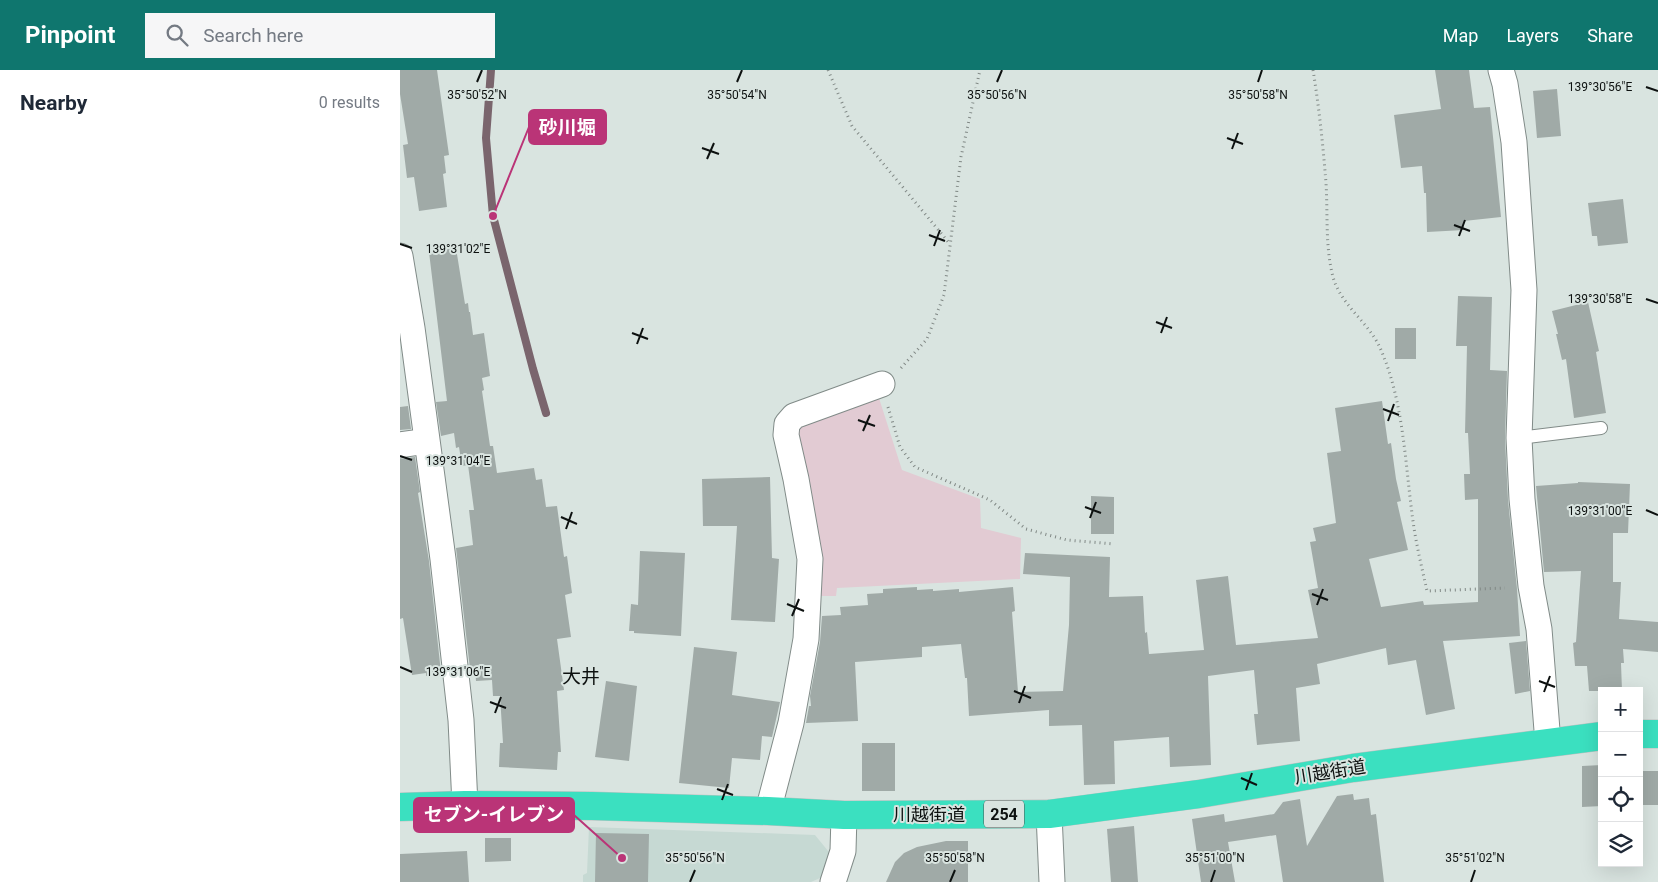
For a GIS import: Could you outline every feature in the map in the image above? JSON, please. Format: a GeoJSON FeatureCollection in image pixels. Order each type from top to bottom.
{"type":"FeatureCollection","features":[{"type":"Feature","properties":{"kind":"highway"},"geometry":{"type":"LineString","coordinates":[[1643,734],[1658,734]]}},
{"type":"Feature","properties":{"kind":"highway","name":"川越街道"},"geometry":{"type":"LineString","coordinates":[[400,807],[465,805],[592,806],[844,815],[1049,814],[1190,796],[1353,768],[1598,737]]}},
{"type":"Feature","properties":{"kind":"street"},"geometry":{"type":"LineString","coordinates":[[1501,70],[1514,142],[1524,290],[1519,438],[1522,499],[1531,586],[1539,629],[1548,743]]}},
{"type":"Feature","properties":{"kind":"street"},"geometry":{"type":"LineString","coordinates":[[400,256],[412,328],[443,559],[461,720],[465,805]]}},
{"type":"Feature","properties":{"kind":"street"},"geometry":{"type":"LineString","coordinates":[[768,811],[791,723],[806,639],[810,559],[786,434],[787,424],[794,416],[882,384]]}},
{"type":"Feature","properties":{"kind":"street"},"geometry":{"type":"LineString","coordinates":[[400,445],[427,440]]}},
{"type":"Feature","properties":{"kind":"street"},"geometry":{"type":"LineString","coordinates":[[1049,814],[1052,882]]}},
{"type":"Feature","properties":{"kind":"street"},"geometry":{"type":"LineString","coordinates":[[833,882],[843,851],[844,815]]}},
{"type":"Feature","properties":{"kind":"lane"},"geometry":{"type":"LineString","coordinates":[[1519,438],[1601,428]]}},
{"type":"Feature","properties":{"kind":"path"},"geometry":{"type":"LineString","coordinates":[[828,70],[852,126],[950,244]]}},
{"type":"Feature","properties":{"kind":"path"},"geometry":{"type":"LineString","coordinates":[[980,70],[961,157],[944,295],[927,338],[903,367],[882,384],[900,447],[906,458],[915,467],[990,500],[1026,529],[1067,540],[1114,544]]}},
{"type":"Feature","properties":{"kind":"path"},"geometry":{"type":"LineString","coordinates":[[1313,70],[1326,184],[1328,251],[1334,280],[1351,310],[1366,325],[1381,349],[1397,400],[1413,523],[1427,592],[1531,586]]}},
{"type":"Feature","properties":{"kind":"shaded area"},"geometry":{"type":"Polygon","coordinates":[[[878,395],[902,470],[980,499],[981,528],[1021,538],[1020,579],[837,588],[836,596],[813,596],[794,437],[800,424],[878,395]]]}},
{"type":"Feature","properties":{"kind":"shaded area"},"geometry":{"type":"Polygon","coordinates":[[[589,827],[815,835],[833,857],[827,875],[811,882],[583,882],[583,875],[587,873],[589,827]]]}},
{"type":"Feature","properties":{"kind":"building"},"geometry":{"type":"Polygon","coordinates":[[[400,70],[437,70],[449,155],[444,156],[446,173],[443,174],[447,207],[419,211],[414,177],[407,178],[403,145],[408,144],[400,94],[400,70]]]}},
{"type":"Feature","properties":{"kind":"building"},"geometry":{"type":"Polygon","coordinates":[[[1435,70],[1469,70],[1474,108],[1490,107],[1501,217],[1464,221],[1464,230],[1427,232],[1426,193],[1424,193],[1422,166],[1401,168],[1394,115],[1441,109],[1435,70]]]}},
{"type":"Feature","properties":{"kind":"building"},"geometry":{"type":"Polygon","coordinates":[[[1557,89],[1561,136],[1537,138],[1533,91],[1557,89]]]}},
{"type":"Feature","properties":{"kind":"building"},"geometry":{"type":"Polygon","coordinates":[[[1623,199],[1628,243],[1598,246],[1597,236],[1592,236],[1588,203],[1623,199]]]}},
{"type":"Feature","properties":{"kind":"building"},"geometry":{"type":"Polygon","coordinates":[[[456,248],[465,304],[468,303],[473,335],[484,333],[490,376],[482,378],[484,390],[482,391],[490,446],[493,446],[497,473],[534,468],[536,480],[542,479],[546,507],[557,506],[564,557],[567,556],[572,593],[565,595],[571,637],[557,639],[564,690],[557,691],[561,752],[558,752],[557,770],[499,767],[500,743],[503,743],[500,696],[493,696],[492,680],[476,681],[475,668],[470,669],[456,548],[473,545],[469,510],[474,510],[468,465],[462,466],[459,447],[456,448],[454,433],[441,436],[436,402],[447,401],[429,252],[456,248]]]}},
{"type":"Feature","properties":{"kind":"building"},"geometry":{"type":"Polygon","coordinates":[[[1458,296],[1492,297],[1490,370],[1507,371],[1505,439],[1508,500],[1520,636],[1443,641],[1455,709],[1426,715],[1416,660],[1388,665],[1386,648],[1317,664],[1320,684],[1296,688],[1300,741],[1257,745],[1254,714],[1258,714],[1254,670],[1208,676],[1211,765],[1170,767],[1169,737],[1114,741],[1115,784],[1084,785],[1082,725],[1049,726],[1049,710],[969,716],[967,678],[965,678],[961,644],[922,647],[922,657],[855,662],[858,721],[806,723],[809,706],[811,706],[810,696],[820,642],[822,616],[841,615],[840,607],[868,605],[867,594],[883,593],[883,589],[917,587],[917,590],[933,589],[933,591],[959,589],[959,592],[1013,587],[1015,611],[1012,612],[1018,692],[1063,691],[1069,625],[1070,577],[1023,574],[1025,553],[1110,557],[1109,597],[1143,596],[1145,633],[1147,632],[1149,654],[1204,650],[1196,580],[1228,576],[1236,645],[1318,638],[1308,590],[1318,588],[1310,542],[1316,541],[1313,528],[1336,523],[1327,453],[1341,451],[1335,408],[1382,401],[1388,444],[1391,443],[1401,501],[1397,502],[1408,550],[1369,559],[1381,607],[1423,601],[1424,605],[1478,602],[1478,499],[1465,500],[1464,474],[1470,474],[1468,433],[1465,433],[1467,346],[1456,346],[1458,296]]]}},
{"type":"Feature","properties":{"kind":"building"},"geometry":{"type":"Polygon","coordinates":[[[1588,302],[1599,351],[1596,352],[1606,413],[1574,418],[1566,359],[1562,360],[1552,311],[1588,302]]]}},
{"type":"Feature","properties":{"kind":"building"},"geometry":{"type":"Polygon","coordinates":[[[1395,328],[1416,328],[1416,359],[1395,359],[1395,328]]]}},
{"type":"Feature","properties":{"kind":"building"},"geometry":{"type":"Polygon","coordinates":[[[408,406],[411,429],[400,430],[400,407],[408,406]]]}},
{"type":"Feature","properties":{"kind":"building"},"geometry":{"type":"Polygon","coordinates":[[[415,457],[441,673],[426,676],[426,673],[412,675],[403,618],[400,619],[400,459],[415,457]]]}},
{"type":"Feature","properties":{"kind":"building"},"geometry":{"type":"Polygon","coordinates":[[[770,477],[772,558],[779,559],[775,622],[731,620],[737,526],[703,526],[702,479],[770,477]]]}},
{"type":"Feature","properties":{"kind":"building"},"geometry":{"type":"Polygon","coordinates":[[[1578,483],[1630,484],[1628,533],[1613,533],[1613,582],[1621,582],[1619,619],[1658,622],[1658,652],[1623,649],[1624,663],[1621,663],[1622,687],[1598,687],[1598,691],[1589,691],[1587,666],[1575,666],[1573,643],[1576,642],[1581,571],[1544,572],[1536,486],[1578,483]]]}},
{"type":"Feature","properties":{"kind":"building"},"geometry":{"type":"Polygon","coordinates":[[[1091,496],[1114,497],[1114,534],[1091,534],[1091,496]]]}},
{"type":"Feature","properties":{"kind":"building"},"geometry":{"type":"Polygon","coordinates":[[[640,551],[685,553],[681,636],[634,633],[634,631],[629,631],[631,604],[638,605],[640,551]]]}},
{"type":"Feature","properties":{"kind":"building"},"geometry":{"type":"Polygon","coordinates":[[[1526,641],[1530,691],[1515,694],[1509,643],[1526,641]]]}},
{"type":"Feature","properties":{"kind":"building"},"geometry":{"type":"Polygon","coordinates":[[[694,647],[737,652],[732,695],[780,702],[772,737],[762,736],[760,760],[732,758],[729,788],[679,783],[694,647]]]}},
{"type":"Feature","properties":{"kind":"building"},"geometry":{"type":"Polygon","coordinates":[[[606,681],[637,686],[629,761],[595,757],[606,681]]]}},
{"type":"Feature","properties":{"kind":"building"},"geometry":{"type":"Polygon","coordinates":[[[862,743],[895,743],[895,791],[862,791],[862,743]]]}},
{"type":"Feature","properties":{"kind":"building"},"geometry":{"type":"Polygon","coordinates":[[[1598,765],[1598,806],[1582,807],[1582,766],[1598,765]]]}},
{"type":"Feature","properties":{"kind":"building"},"geometry":{"type":"Polygon","coordinates":[[[1643,771],[1658,771],[1658,805],[1643,805],[1643,771]]]}},
{"type":"Feature","properties":{"kind":"building"},"geometry":{"type":"Polygon","coordinates":[[[1353,794],[1354,800],[1369,798],[1371,815],[1376,814],[1384,882],[1283,882],[1276,835],[1228,842],[1235,882],[1201,882],[1192,819],[1224,814],[1225,822],[1274,814],[1283,802],[1300,799],[1307,846],[1337,796],[1353,794]]]}},
{"type":"Feature","properties":{"kind":"building"},"geometry":{"type":"Polygon","coordinates":[[[1134,826],[1138,882],[1111,882],[1107,829],[1134,826]]]}},
{"type":"Feature","properties":{"kind":"building"},"geometry":{"type":"Polygon","coordinates":[[[596,833],[649,834],[648,882],[595,882],[596,833]]]}},
{"type":"Feature","properties":{"kind":"building"},"geometry":{"type":"Polygon","coordinates":[[[485,838],[511,838],[511,861],[485,862],[485,838]]]}},
{"type":"Feature","properties":{"kind":"building"},"geometry":{"type":"Polygon","coordinates":[[[946,841],[968,841],[968,882],[886,882],[895,862],[904,853],[917,847],[946,841]]]}},
{"type":"Feature","properties":{"kind":"building"},"geometry":{"type":"Polygon","coordinates":[[[467,851],[469,882],[400,882],[400,854],[467,851]]]}},
{"type":"Feature","properties":{"kind":"waterway"},"geometry":{"type":"LineString","coordinates":[[491,70],[486,138],[493,216],[546,413]]}},
{"type":"Feature","properties":{"kind":"place","name":"砂川堀"},"geometry":{"type":"Point","coordinates":[493,216]}},
{"type":"Feature","properties":{"kind":"place","name":"セブン-イレブン"},"geometry":{"type":"Point","coordinates":[622,858]}},
{"type":"Feature","properties":{"kind":"district","name":"大井"},"geometry":{"type":"Point","coordinates":[581,676]}}]}
